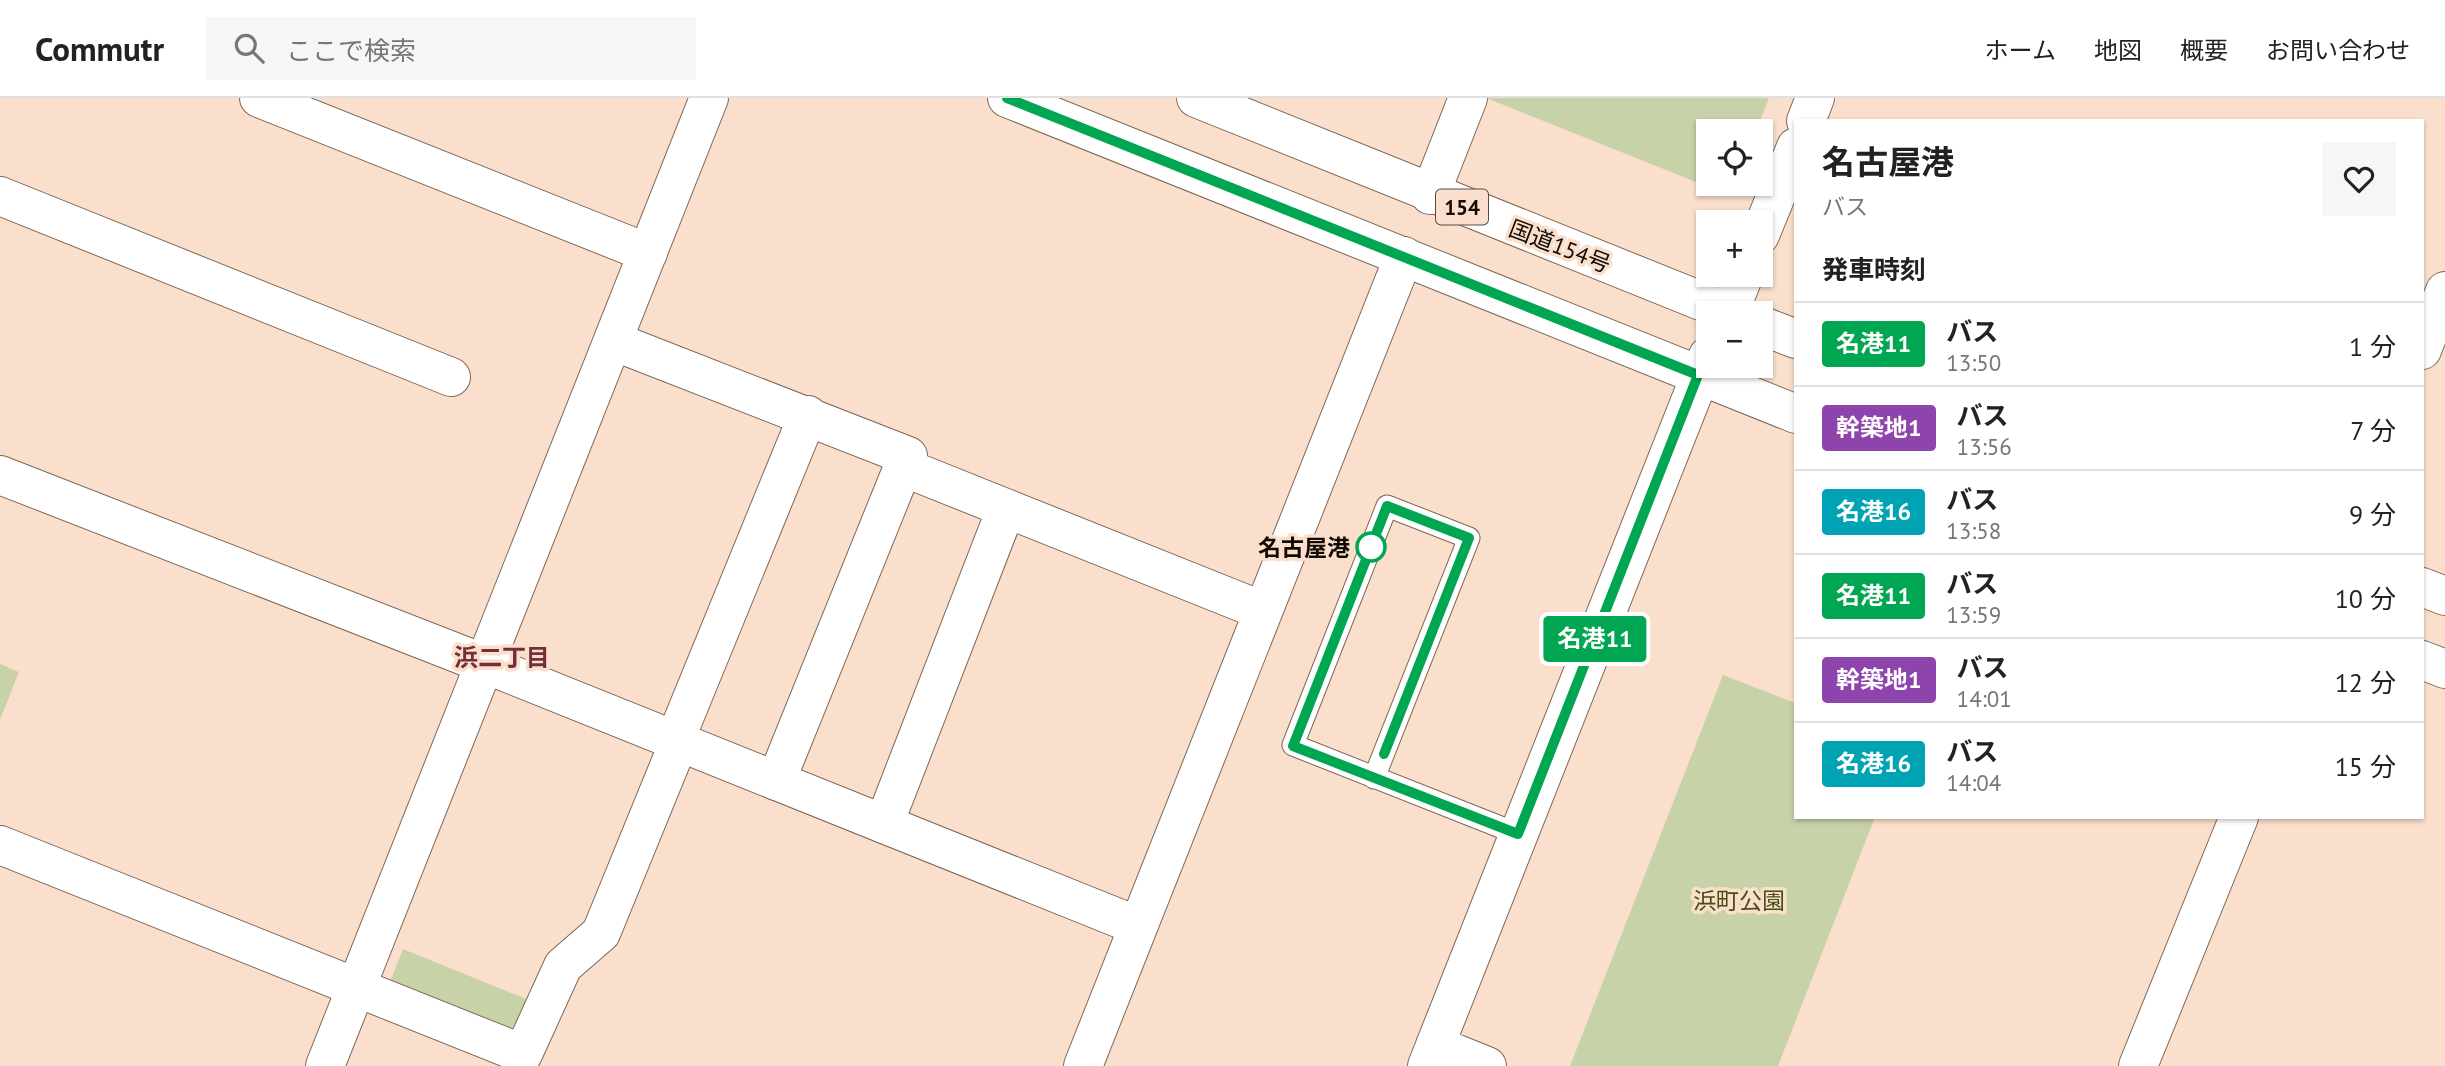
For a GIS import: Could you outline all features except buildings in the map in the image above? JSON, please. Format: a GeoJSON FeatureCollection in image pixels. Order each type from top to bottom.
{"type":"FeatureCollection","features":[{"type":"Feature","properties":{"kind":"main road"},"geometry":{"type":"LineString","coordinates":[[259,98],[648,253]]}},
{"type":"Feature","properties":{"kind":"main road"},"geometry":{"type":"LineString","coordinates":[[325,1066],[709,98]]}},
{"type":"Feature","properties":{"kind":"main road"},"geometry":{"type":"LineString","coordinates":[[1007,98],[1404,256],[1696,363]]}},
{"type":"Feature","properties":{"kind":"main road","name":"国道154号"},"geometry":{"type":"LineString","coordinates":[[1196,98],[1700,301]]}},
{"type":"Feature","properties":{"kind":"main road"},"geometry":{"type":"LineString","coordinates":[[1430,194],[1468,98]]}},
{"type":"Feature","properties":{"kind":"main road"},"geometry":{"type":"LineString","coordinates":[[1807,119],[1815,98]]}},
{"type":"Feature","properties":{"kind":"main road"},"geometry":{"type":"LineString","coordinates":[[1770,210],[1794,152]]}},
{"type":"Feature","properties":{"kind":"main road"},"geometry":{"type":"LineString","coordinates":[[0,196],[451,377]]}},
{"type":"Feature","properties":{"kind":"main road"},"geometry":{"type":"LineString","coordinates":[[1083,1066],[1404,256]]}},
{"type":"Feature","properties":{"kind":"main road"},"geometry":{"type":"LineString","coordinates":[[2424,345],[2445,291]]}},
{"type":"Feature","properties":{"kind":"main road"},"geometry":{"type":"LineString","coordinates":[[1773,330],[1794,338]]}},
{"type":"Feature","properties":{"kind":"main road"},"geometry":{"type":"LineString","coordinates":[[613,341],[908,456],[776,781]]}},
{"type":"Feature","properties":{"kind":"main road"},"geometry":{"type":"LineString","coordinates":[[1487,1066],[1431,1056],[1698,378]]}},
{"type":"Feature","properties":{"kind":"main road"},"geometry":{"type":"LineString","coordinates":[[1726,378],[1794,413]]}},
{"type":"Feature","properties":{"kind":"main road"},"geometry":{"type":"LineString","coordinates":[[0,845],[523,1055],[563,966],[601,933],[808,415]]}},
{"type":"Feature","properties":{"kind":"main road"},"geometry":{"type":"LineString","coordinates":[[903,467],[1263,611]]}},
{"type":"Feature","properties":{"kind":"main road"},"geometry":{"type":"LineString","coordinates":[[0,475],[485,664],[1138,926]]}},
{"type":"Feature","properties":{"kind":"main road"},"geometry":{"type":"LineString","coordinates":[[884,824],[1006,509]]}},
{"type":"Feature","properties":{"kind":"main road"},"geometry":{"type":"LineString","coordinates":[[2424,588],[2445,596]]}},
{"type":"Feature","properties":{"kind":"main road"},"geometry":{"type":"LineString","coordinates":[[2424,661],[2445,669]]}},
{"type":"Feature","properties":{"kind":"main road"},"geometry":{"type":"LineString","coordinates":[[2138,1066],[2237,819]]}},
{"type":"Feature","properties":{"kind":"lane"},"geometry":{"type":"LineString","coordinates":[[1374,778],[1469,538],[1387,506],[1293,746],[1374,778],[1518,834]]}},
{"type":"Feature","properties":{"kind":"green space"},"geometry":{"type":"Polygon","coordinates":[[[1486,98],[1769,98],[1761,119],[1696,119],[1696,182],[1486,98]]]}},
{"type":"Feature","properties":{"kind":"green space"},"geometry":{"type":"Polygon","coordinates":[[[0,664],[19,672],[0,720],[0,664]]]}},
{"type":"Feature","properties":{"kind":"green space","name":"浜町公園"},"geometry":{"type":"Polygon","coordinates":[[[1723,675],[1794,703],[1794,819],[1874,819],[1778,1066],[1570,1066],[1723,675]]]}},
{"type":"Feature","properties":{"kind":"green space"},"geometry":{"type":"Polygon","coordinates":[[[403,949],[536,1003],[519,1035],[387,989],[403,949]]]}},
{"type":"Feature","properties":{"kind":"bus line","name":"名港11"},"geometry":{"type":"LineString","coordinates":[[1007,98],[1698,375],[1518,834],[1293,746],[1387,506],[1469,538],[1384,754]]}},
{"type":"Feature","properties":{"kind":"place","name":"名古屋港"},"geometry":{"type":"Point","coordinates":[1371,547]}},
{"type":"Feature","properties":{"kind":"district","name":"浜二丁目"},"geometry":{"type":"Point","coordinates":[502,657]}}]}
